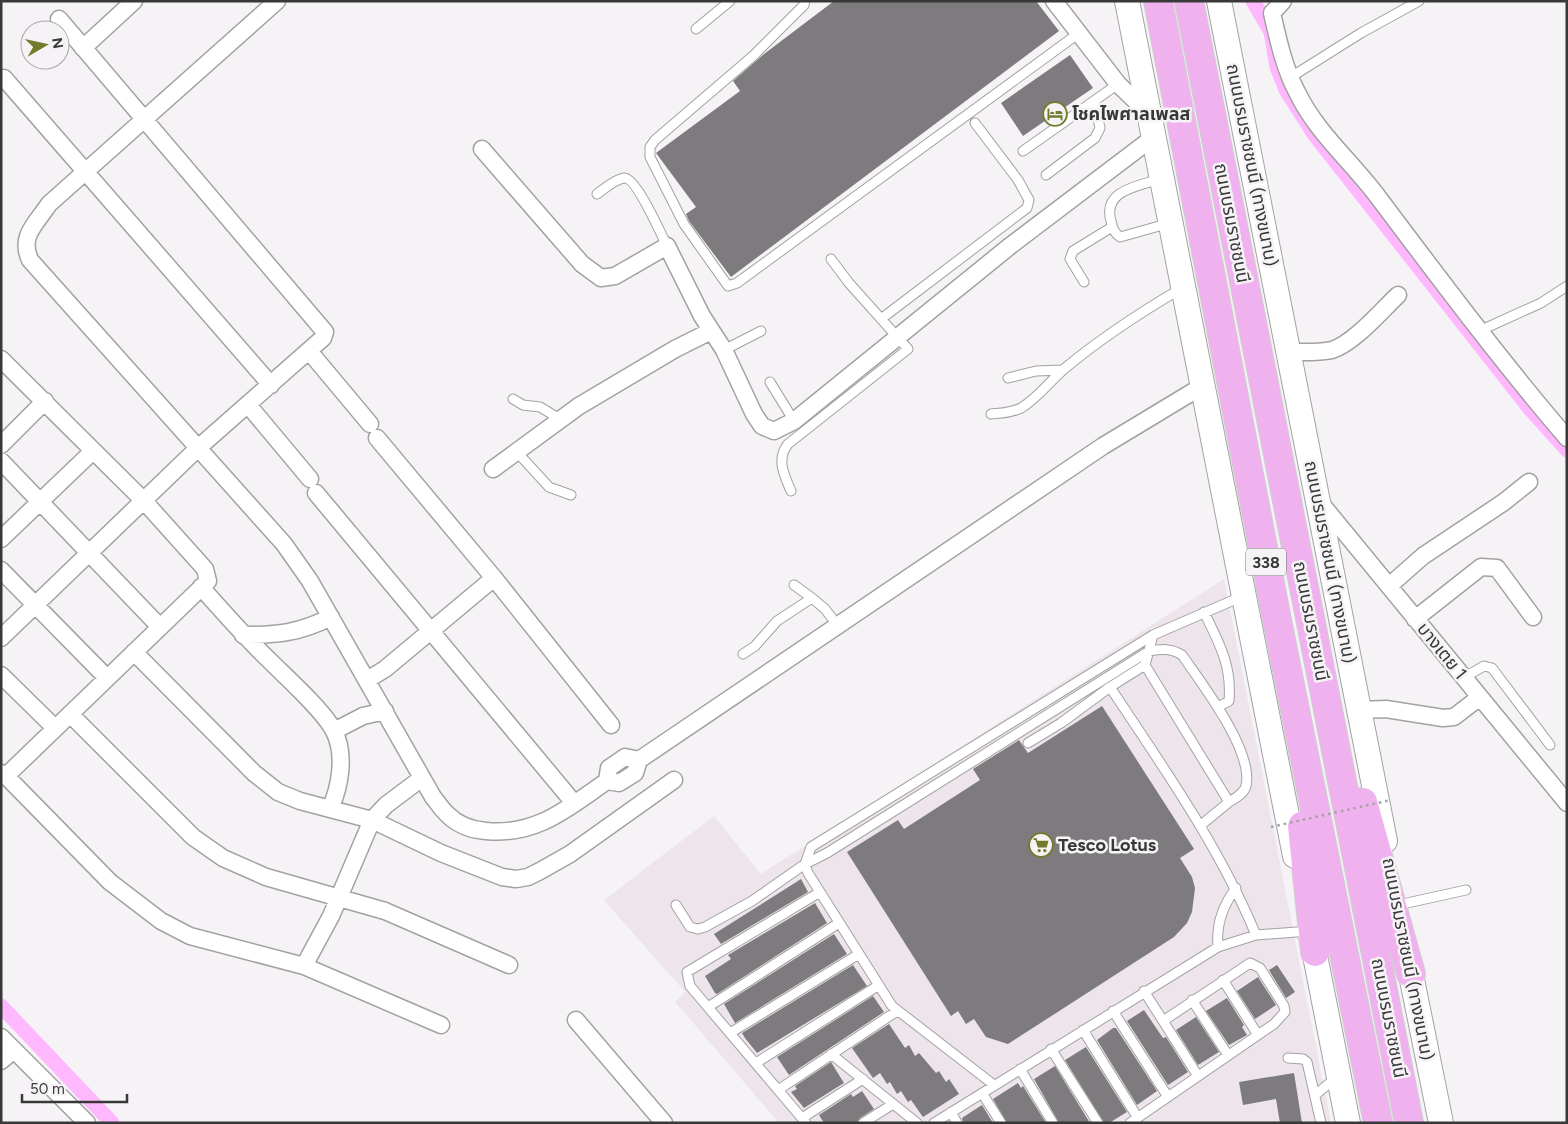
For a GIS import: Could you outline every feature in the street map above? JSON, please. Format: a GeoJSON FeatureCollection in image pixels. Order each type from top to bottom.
{"type":"FeatureCollection","features":[{"type":"Feature","properties":{"kind":"highway","name":"ถนนบรมราชชนนี"},"geometry":{"type":"LineString","coordinates":[[1158,1],[1295,708],[1378,1123]]}},
{"type":"Feature","properties":{"kind":"highway","name":"ถนนบรมราชชนนี"},"geometry":{"type":"LineString","coordinates":[[1189,1],[1324,679],[1409,1123]]}},
{"type":"Feature","properties":{"kind":"highway"},"geometry":{"type":"LineString","coordinates":[[1324,679],[1357,778],[1411,974]]}},
{"type":"Feature","properties":{"kind":"highway"},"geometry":{"type":"LineString","coordinates":[[1295,708],[1299,796],[1313,941]]}},
{"type":"Feature","properties":{"kind":"main road","name":"338"},"geometry":{"type":"LineString","coordinates":[[1127,1],[1185,286],[1348,1123]]}},
{"type":"Feature","properties":{"kind":"main road","name":"ถนนบรมราชชนนี (ทางขนาน)"},"geometry":{"type":"LineString","coordinates":[[1221,11],[1441,1123]]}},
{"type":"Feature","properties":{"kind":"street"},"geometry":{"type":"LineString","coordinates":[[83,48],[134,1]]}},
{"type":"Feature","properties":{"kind":"street"},"geometry":{"type":"LineString","coordinates":[[277,1],[49,204],[26,238],[25,249],[30,260],[284,544],[310,581],[433,797],[448,815],[462,825],[481,831],[519,831],[555,817],[608,781],[608,768],[625,757],[639,760],[1103,446],[1204,386]]}},
{"type":"Feature","properties":{"kind":"street"},"geometry":{"type":"LineString","coordinates":[[482,149],[582,264],[601,278],[615,276],[666,246],[711,331],[724,350],[762,426],[774,431],[794,421],[1010,246],[1152,126],[1054,1]]}},
{"type":"Feature","properties":{"kind":"street"},"geometry":{"type":"LineString","coordinates":[[1283,1],[1272,13],[1296,92],[1315,123],[1376,195],[1479,331],[1567,438]]}},
{"type":"Feature","properties":{"kind":"street"},"geometry":{"type":"LineString","coordinates":[[1,638],[198,448],[249,406],[323,338],[325,332],[323,327],[59,18]]}},
{"type":"Feature","properties":{"kind":"street"},"geometry":{"type":"LineString","coordinates":[[4,78],[271,385]]}},
{"type":"Feature","properties":{"kind":"street"},"geometry":{"type":"LineString","coordinates":[[1289,352],[1334,349],[1351,339],[1398,294]]}},
{"type":"Feature","properties":{"kind":"street"},"geometry":{"type":"LineString","coordinates":[[492,469],[560,419],[675,349],[711,331]]}},
{"type":"Feature","properties":{"kind":"street"},"geometry":{"type":"LineString","coordinates":[[309,351],[611,725]]}},
{"type":"Feature","properties":{"kind":"street"},"geometry":{"type":"LineString","coordinates":[[1,359],[144,501],[205,569],[208,581],[70,714],[4,774],[110,882],[161,921],[190,936],[304,966],[441,1026]]}},
{"type":"Feature","properties":{"kind":"street"},"geometry":{"type":"LineString","coordinates":[[1,445],[45,401]]}},
{"type":"Feature","properties":{"kind":"street"},"geometry":{"type":"LineString","coordinates":[[249,406],[430,632],[574,803]]}},
{"type":"Feature","properties":{"kind":"street"},"geometry":{"type":"LineString","coordinates":[[1,539],[93,451]]}},
{"type":"Feature","properties":{"kind":"street"},"geometry":{"type":"LineString","coordinates":[[1,461],[160,627]]}},
{"type":"Feature","properties":{"kind":"street"},"geometry":{"type":"LineString","coordinates":[[1389,586],[1423,556],[1504,502],[1529,482]]}},
{"type":"Feature","properties":{"kind":"street","name":"บางเตย 1"},"geometry":{"type":"LineString","coordinates":[[1317,499],[1567,803]]}},
{"type":"Feature","properties":{"kind":"street"},"geometry":{"type":"LineString","coordinates":[[1416,619],[1481,567],[1489,566],[1497,568],[1533,617]]}},
{"type":"Feature","properties":{"kind":"street"},"geometry":{"type":"LineString","coordinates":[[1,570],[107,678]]}},
{"type":"Feature","properties":{"kind":"street"},"geometry":{"type":"LineString","coordinates":[[367,680],[385,669],[494,578]]}},
{"type":"Feature","properties":{"kind":"street"},"geometry":{"type":"LineString","coordinates":[[201,587],[243,635],[295,686],[334,731],[340,770],[338,790],[330,809]]}},
{"type":"Feature","properties":{"kind":"street"},"geometry":{"type":"LineString","coordinates":[[243,635],[291,633],[310,628],[331,617]]}},
{"type":"Feature","properties":{"kind":"street"},"geometry":{"type":"LineString","coordinates":[[134,652],[254,773],[278,792],[372,820],[440,853],[502,877],[516,879],[528,877],[570,854],[674,780]]}},
{"type":"Feature","properties":{"kind":"street"},"geometry":{"type":"LineString","coordinates":[[1,676],[55,728]]}},
{"type":"Feature","properties":{"kind":"street"},"geometry":{"type":"LineString","coordinates":[[1360,710],[1386,709],[1443,718],[1454,716],[1480,697]]}},
{"type":"Feature","properties":{"kind":"street"},"geometry":{"type":"LineString","coordinates":[[334,731],[363,716],[385,711]]}},
{"type":"Feature","properties":{"kind":"street"},"geometry":{"type":"LineString","coordinates":[[70,714],[193,837],[223,858],[266,877],[385,911],[509,964]]}},
{"type":"Feature","properties":{"kind":"street"},"geometry":{"type":"LineString","coordinates":[[304,966],[339,897],[372,820],[386,805],[422,778]]}},
{"type":"Feature","properties":{"kind":"street"},"geometry":{"type":"LineString","coordinates":[[576,1020],[664,1123]]}},
{"type":"Feature","properties":{"kind":"street"},"geometry":{"type":"LineString","coordinates":[[1,1037],[87,1123]]}},
{"type":"Feature","properties":{"kind":"street"},"geometry":{"type":"LineString","coordinates":[[1,1061],[14,1050]]}},
{"type":"Feature","properties":{"kind":"lane"},"geometry":{"type":"LineString","coordinates":[[696,28],[730,1]]}},
{"type":"Feature","properties":{"kind":"lane"},"geometry":{"type":"LineString","coordinates":[[805,1],[804,6],[753,56],[655,140],[650,147],[650,157],[684,224],[728,286],[737,283],[1079,33]]}},
{"type":"Feature","properties":{"kind":"lane"},"geometry":{"type":"LineString","coordinates":[[1291,77],[1360,33],[1419,1]]}},
{"type":"Feature","properties":{"kind":"lane"},"geometry":{"type":"LineString","coordinates":[[1023,151],[1118,84]]}},
{"type":"Feature","properties":{"kind":"lane"},"geometry":{"type":"LineString","coordinates":[[1046,175],[1095,138],[1100,128],[1094,101]]}},
{"type":"Feature","properties":{"kind":"lane"},"geometry":{"type":"LineString","coordinates":[[881,319],[1027,208],[1029,200],[1018,180],[975,123]]}},
{"type":"Feature","properties":{"kind":"lane"},"geometry":{"type":"LineString","coordinates":[[597,194],[618,180],[625,178],[630,180],[646,204],[666,246]]}},
{"type":"Feature","properties":{"kind":"lane"},"geometry":{"type":"LineString","coordinates":[[1163,178],[1116,194],[1109,205],[1112,227],[1116,235],[1125,237],[1172,223]]}},
{"type":"Feature","properties":{"kind":"lane"},"geometry":{"type":"LineString","coordinates":[[1084,282],[1070,259],[1073,251],[1112,227]]}},
{"type":"Feature","properties":{"kind":"lane"},"geometry":{"type":"LineString","coordinates":[[998,230],[1010,246]]}},
{"type":"Feature","properties":{"kind":"lane"},"geometry":{"type":"LineString","coordinates":[[791,491],[782,468],[782,451],[788,444],[908,349],[831,259]]}},
{"type":"Feature","properties":{"kind":"lane"},"geometry":{"type":"LineString","coordinates":[[991,414],[1010,412],[1038,396],[1063,370],[1144,311],[1185,286]]}},
{"type":"Feature","properties":{"kind":"lane"},"geometry":{"type":"LineString","coordinates":[[1479,331],[1541,303],[1567,286]]}},
{"type":"Feature","properties":{"kind":"lane"},"geometry":{"type":"LineString","coordinates":[[724,350],[762,331]]}},
{"type":"Feature","properties":{"kind":"lane"},"geometry":{"type":"LineString","coordinates":[[1008,378],[1036,371],[1063,370]]}},
{"type":"Feature","properties":{"kind":"lane"},"geometry":{"type":"LineString","coordinates":[[770,382],[794,421]]}},
{"type":"Feature","properties":{"kind":"lane"},"geometry":{"type":"LineString","coordinates":[[514,399],[523,405],[540,407],[560,419]]}},
{"type":"Feature","properties":{"kind":"lane"},"geometry":{"type":"LineString","coordinates":[[516,451],[549,487],[571,495]]}},
{"type":"Feature","properties":{"kind":"lane"},"geometry":{"type":"LineString","coordinates":[[794,585],[825,608],[838,626]]}},
{"type":"Feature","properties":{"kind":"lane"},"geometry":{"type":"LineString","coordinates":[[994,1085],[897,1011],[808,874],[805,864],[811,847],[1153,635],[1244,595]]}},
{"type":"Feature","properties":{"kind":"lane"},"geometry":{"type":"LineString","coordinates":[[743,654],[754,646],[777,621],[812,598]]}},
{"type":"Feature","properties":{"kind":"lane"},"geometry":{"type":"LineString","coordinates":[[1204,612],[1222,648],[1230,682],[1229,701],[1218,708]]}},
{"type":"Feature","properties":{"kind":"lane"},"geometry":{"type":"LineString","coordinates":[[1028,743],[1061,723],[1110,687],[1145,665],[1153,635]]}},
{"type":"Feature","properties":{"kind":"lane"},"geometry":{"type":"LineString","coordinates":[[676,906],[690,927],[698,929],[752,902],[805,864],[827,853],[1149,651],[1175,650],[1182,655],[1218,708],[1242,751],[1246,787],[1241,795],[1229,802],[1201,825]]}},
{"type":"Feature","properties":{"kind":"lane"},"geometry":{"type":"LineString","coordinates":[[1145,665],[1229,802]]}},
{"type":"Feature","properties":{"kind":"lane"},"geometry":{"type":"LineString","coordinates":[[1463,678],[1484,666],[1492,668],[1550,745]]}},
{"type":"Feature","properties":{"kind":"lane"},"geometry":{"type":"LineString","coordinates":[[1110,687],[1201,825],[1236,888],[1256,934]]}},
{"type":"Feature","properties":{"kind":"lane"},"geometry":{"type":"LineString","coordinates":[[1218,947],[1217,936],[1220,920],[1229,897],[1236,888]]}},
{"type":"Feature","properties":{"kind":"lane"},"geometry":{"type":"LineString","coordinates":[[1398,905],[1466,890]]}},
{"type":"Feature","properties":{"kind":"lane"},"geometry":{"type":"LineString","coordinates":[[820,892],[687,972],[690,986],[804,1121],[863,1079]]}},
{"type":"Feature","properties":{"kind":"lane"},"geometry":{"type":"LineString","coordinates":[[708,1006],[839,923]]}},
{"type":"Feature","properties":{"kind":"lane"},"geometry":{"type":"LineString","coordinates":[[934,1123],[1144,991],[1218,947],[1256,934],[1313,941]]}},
{"type":"Feature","properties":{"kind":"lane"},"geometry":{"type":"LineString","coordinates":[[730,1034],[859,954]]}},
{"type":"Feature","properties":{"kind":"lane"},"geometry":{"type":"LineString","coordinates":[[1083,1030],[1134,1120],[1274,1024],[1285,1012],[1284,1006],[1260,968],[1250,964],[1192,1000],[1163,1021]]}},
{"type":"Feature","properties":{"kind":"lane"},"geometry":{"type":"LineString","coordinates":[[1223,980],[1258,1035]]}},
{"type":"Feature","properties":{"kind":"lane"},"geometry":{"type":"LineString","coordinates":[[756,1063],[879,985]]}},
{"type":"Feature","properties":{"kind":"lane"},"geometry":{"type":"LineString","coordinates":[[1144,991],[1198,1076]]}},
{"type":"Feature","properties":{"kind":"lane"},"geometry":{"type":"LineString","coordinates":[[1192,1000],[1228,1055]]}},
{"type":"Feature","properties":{"kind":"lane"},"geometry":{"type":"LineString","coordinates":[[778,1090],[897,1011]]}},
{"type":"Feature","properties":{"kind":"lane"},"geometry":{"type":"LineString","coordinates":[[1113,1011],[1168,1097]]}},
{"type":"Feature","properties":{"kind":"lane"},"geometry":{"type":"LineString","coordinates":[[1051,1049],[1098,1123]]}},
{"type":"Feature","properties":{"kind":"lane"},"geometry":{"type":"LineString","coordinates":[[831,1054],[917,1123]]}},
{"type":"Feature","properties":{"kind":"lane"},"geometry":{"type":"LineString","coordinates":[[1288,1058],[1303,1059],[1307,1062],[1321,1123]]}},
{"type":"Feature","properties":{"kind":"lane"},"geometry":{"type":"LineString","coordinates":[[1020,1069],[1053,1123]]}},
{"type":"Feature","properties":{"kind":"lane"},"geometry":{"type":"LineString","coordinates":[[1315,1095],[1339,1075]]}},
{"type":"Feature","properties":{"kind":"lane"},"geometry":{"type":"LineString","coordinates":[[982,1092],[1001,1123]]}},
{"type":"Feature","properties":{"kind":"lane"},"geometry":{"type":"LineString","coordinates":[[863,1123],[893,1104]]}},
{"type":"Feature","properties":{"kind":"lane"},"geometry":{"type":"LineString","coordinates":[[951,1112],[957,1123]]}},
{"type":"Feature","properties":{"kind":"path"},"geometry":{"type":"LineString","coordinates":[[1271,827],[1391,800]]}},
{"type":"Feature","properties":{"kind":"shaded area","name":"Tesco Lotus"},"geometry":{"type":"Polygon","coordinates":[[[1224,579],[1331,1123],[779,1123],[675,1002],[685,992],[604,900],[714,816],[761,874],[1224,579]]]}},
{"type":"Feature","properties":{"kind":"building"},"geometry":{"type":"Polygon","coordinates":[[[834,1],[1036,1],[1059,31],[731,277],[689,221],[686,214],[696,207],[656,153],[740,91],[733,81],[764,54],[834,1]]]}},
{"type":"Feature","properties":{"kind":"building"},"geometry":{"type":"Polygon","coordinates":[[[1070,55],[1093,88],[1023,136],[1001,103],[1070,55]]]}},
{"type":"Feature","properties":{"kind":"building"},"geometry":{"type":"Polygon","coordinates":[[[1102,706],[1194,849],[1180,858],[1192,877],[1195,888],[1192,912],[1187,923],[1174,937],[1008,1044],[986,1037],[974,1019],[966,1024],[958,1011],[951,1016],[847,852],[898,820],[904,829],[980,780],[973,769],[1019,740],[1028,753],[1102,706]]]}},
{"type":"Feature","properties":{"kind":"building"},"geometry":{"type":"Polygon","coordinates":[[[801,879],[808,892],[721,944],[714,934],[801,879]]]}},
{"type":"Feature","properties":{"kind":"building"},"geometry":{"type":"Polygon","coordinates":[[[815,903],[827,923],[717,994],[715,993],[705,976],[731,959],[728,955],[815,903]]]}},
{"type":"Feature","properties":{"kind":"building"},"geometry":{"type":"Polygon","coordinates":[[[834,934],[847,954],[735,1023],[724,1004],[834,934]]]}},
{"type":"Feature","properties":{"kind":"building"},"geometry":{"type":"Polygon","coordinates":[[[853,965],[867,986],[757,1053],[745,1038],[742,1033],[853,965]]]}},
{"type":"Feature","properties":{"kind":"building"},"geometry":{"type":"Polygon","coordinates":[[[1277,965],[1295,992],[1286,998],[1269,970],[1277,965]]]}},
{"type":"Feature","properties":{"kind":"building"},"geometry":{"type":"Polygon","coordinates":[[[1258,977],[1276,1005],[1255,1019],[1237,991],[1258,977]]]}},
{"type":"Feature","properties":{"kind":"building"},"geometry":{"type":"Polygon","coordinates":[[[873,996],[884,1012],[789,1075],[777,1057],[873,996]]]}},
{"type":"Feature","properties":{"kind":"building"},"geometry":{"type":"Polygon","coordinates":[[[1227,998],[1244,1025],[1242,1027],[1247,1035],[1229,1045],[1206,1011],[1227,998]]]}},
{"type":"Feature","properties":{"kind":"building"},"geometry":{"type":"Polygon","coordinates":[[[1144,1010],[1163,1038],[1166,1037],[1188,1072],[1168,1085],[1127,1021],[1144,1010]]]}},
{"type":"Feature","properties":{"kind":"building"},"geometry":{"type":"Polygon","coordinates":[[[1196,1017],[1219,1052],[1198,1065],[1176,1030],[1196,1017]]]}},
{"type":"Feature","properties":{"kind":"building"},"geometry":{"type":"Polygon","coordinates":[[[889,1024],[905,1048],[909,1045],[915,1056],[919,1053],[936,1073],[939,1071],[946,1082],[949,1079],[959,1094],[923,1117],[911,1100],[908,1102],[901,1091],[897,1094],[890,1082],[887,1084],[880,1073],[873,1078],[852,1048],[889,1024]]]}},
{"type":"Feature","properties":{"kind":"building"},"geometry":{"type":"Polygon","coordinates":[[[1113,1028],[1116,1028],[1157,1091],[1137,1105],[1097,1040],[1113,1028]]]}},
{"type":"Feature","properties":{"kind":"building"},"geometry":{"type":"Polygon","coordinates":[[[1086,1047],[1127,1112],[1109,1123],[1104,1123],[1065,1060],[1086,1047]]]}},
{"type":"Feature","properties":{"kind":"building"},"geometry":{"type":"Polygon","coordinates":[[[831,1062],[844,1083],[804,1108],[791,1092],[797,1089],[795,1086],[831,1062]]]}},
{"type":"Feature","properties":{"kind":"building"},"geometry":{"type":"Polygon","coordinates":[[[1055,1066],[1090,1123],[1059,1123],[1034,1079],[1055,1066]]]}},
{"type":"Feature","properties":{"kind":"building"},"geometry":{"type":"Polygon","coordinates":[[[1294,1073],[1302,1123],[1280,1123],[1276,1099],[1243,1105],[1239,1082],[1294,1073]]]}},
{"type":"Feature","properties":{"kind":"building"},"geometry":{"type":"Polygon","coordinates":[[[1018,1083],[1021,1088],[1023,1086],[1046,1123],[1007,1123],[993,1099],[1018,1083]]]}},
{"type":"Feature","properties":{"kind":"building"},"geometry":{"type":"Polygon","coordinates":[[[862,1091],[874,1109],[860,1118],[857,1123],[824,1123],[819,1115],[851,1094],[853,1097],[862,1091]]]}},
{"type":"Feature","properties":{"kind":"building"},"geometry":{"type":"Polygon","coordinates":[[[982,1105],[993,1123],[963,1123],[962,1118],[982,1105]]]}},
{"type":"Feature","properties":{"kind":"waterway"},"geometry":{"type":"LineString","coordinates":[[1253,1],[1271,32],[1277,67],[1286,90],[1314,134],[1531,410],[1567,450]]}},
{"type":"Feature","properties":{"kind":"waterway"},"geometry":{"type":"LineString","coordinates":[[1,1006],[112,1123]]}},
{"type":"Feature","properties":{"kind":"place","name":"โชคไพศาลเพลส"},"geometry":{"type":"Point","coordinates":[1055,114]}},
{"type":"Feature","properties":{"kind":"place","name":"Tesco Lotus"},"geometry":{"type":"Point","coordinates":[1041,845]}}]}
